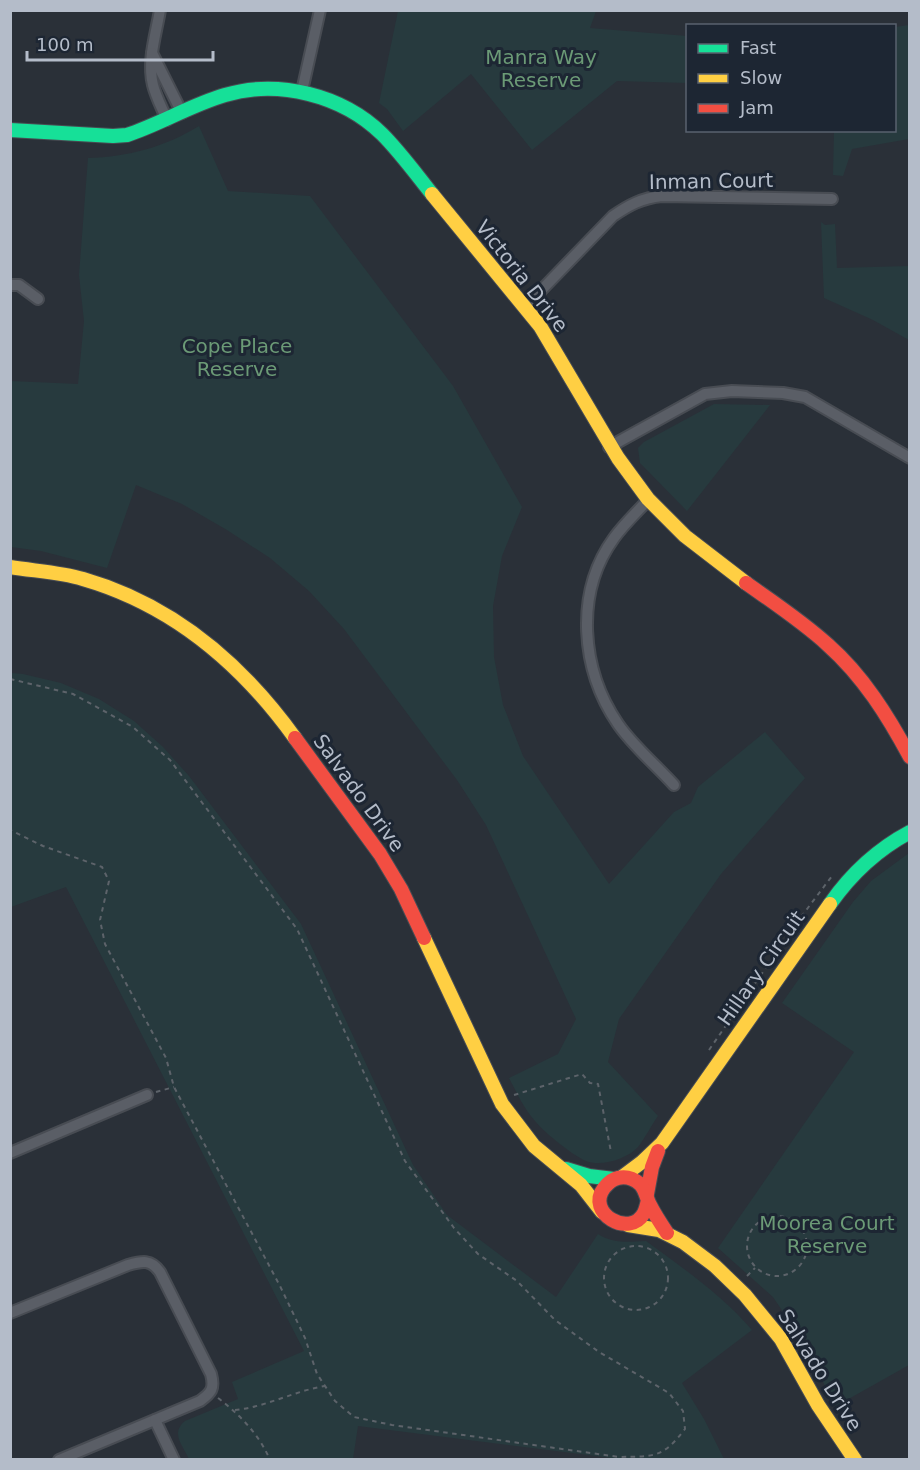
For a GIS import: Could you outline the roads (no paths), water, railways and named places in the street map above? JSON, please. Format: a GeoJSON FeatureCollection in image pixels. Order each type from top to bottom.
{"type":"FeatureCollection","features":[{"type":"Feature","properties":{"kind":"street"},"geometry":{"type":"LineString","coordinates":[[160,10],[152,53],[151,74],[153,87],[167,120]]}},
{"type":"Feature","properties":{"kind":"street"},"geometry":{"type":"LineString","coordinates":[[302,91],[320,10]]}},
{"type":"Feature","properties":{"kind":"street"},"geometry":{"type":"LineString","coordinates":[[152,53],[182,113]]}},
{"type":"Feature","properties":{"kind":"street","name":"Victoria Drive"},"geometry":{"type":"LineString","coordinates":[[10,130],[113,136],[134,133],[226,94],[262,88],[302,91],[339,104],[364,118],[382,134],[526,306],[556,351],[609,447],[648,500],[681,531],[815,633],[841,657],[864,683],[890,720],[909,757]]}},
{"type":"Feature","properties":{"kind":"street","name":"Inman Court"},"geometry":{"type":"LineString","coordinates":[[526,306],[613,216],[629,205],[646,198],[662,196],[832,200]]}},
{"type":"Feature","properties":{"kind":"street"},"geometry":{"type":"LineString","coordinates":[[10,285],[19,285],[38,299]]}},
{"type":"Feature","properties":{"kind":"street"},"geometry":{"type":"LineString","coordinates":[[609,447],[705,394],[732,390],[783,393],[805,397],[909,458]]}},
{"type":"Feature","properties":{"kind":"street"},"geometry":{"type":"LineString","coordinates":[[648,500],[614,538],[599,565],[589,600],[586,633],[592,671],[602,697],[619,726],[674,785]]}},
{"type":"Feature","properties":{"kind":"street","name":"Salvado Drive"},"geometry":{"type":"LineString","coordinates":[[10,567],[81,578],[130,596],[177,621],[222,655],[247,678],[270,704],[380,854],[401,889],[502,1104],[534,1146],[581,1185],[602,1212],[614,1223],[667,1233],[700,1253],[768,1321],[783,1341],[797,1371],[830,1427],[855,1460]]}},
{"type":"Feature","properties":{"kind":"street","name":"Hillary Circuit"},"geometry":{"type":"LineString","coordinates":[[618,1178],[642,1162],[662,1143],[846,881],[874,856],[909,832]]}},
{"type":"Feature","properties":{"kind":"street"},"geometry":{"type":"LineString","coordinates":[[10,1153],[147,1095]]}},
{"type":"Feature","properties":{"kind":"street","name":"Hillary Circuit"},"geometry":{"type":"LineString","coordinates":[[647,1197],[652,1167],[662,1143]]}},
{"type":"Feature","properties":{"kind":"street","name":"Salvado Drive"},"geometry":{"type":"LineString","coordinates":[[561,1167],[589,1176],[637,1181],[667,1233]]}},
{"type":"Feature","properties":{"kind":"street"},"geometry":{"type":"LineString","coordinates":[[602,1212],[600,1205],[602,1189],[618,1178]]}},
{"type":"Feature","properties":{"kind":"street"},"geometry":{"type":"LineString","coordinates":[[628,1225],[640,1218],[647,1207],[647,1197]]}},
{"type":"Feature","properties":{"kind":"street"},"geometry":{"type":"LineString","coordinates":[[10,1312],[128,1265],[144,1261],[150,1262],[160,1272],[207,1365],[213,1382],[211,1393],[190,1406],[59,1460]]}},
{"type":"Feature","properties":{"kind":"street"},"geometry":{"type":"LineString","coordinates":[[154,1420],[174,1460]]}},
{"type":"Feature","properties":{"kind":"park label","name":"Manra Way Reserve"},"geometry":{"type":"Point","coordinates":[541,68]}},
{"type":"Feature","properties":{"kind":"park label","name":"Cope Place Reserve"},"geometry":{"type":"Point","coordinates":[237,358]}},
{"type":"Feature","properties":{"kind":"park label","name":"Moorea Court Reserve"},"geometry":{"type":"Point","coordinates":[827,1234]}}]}
